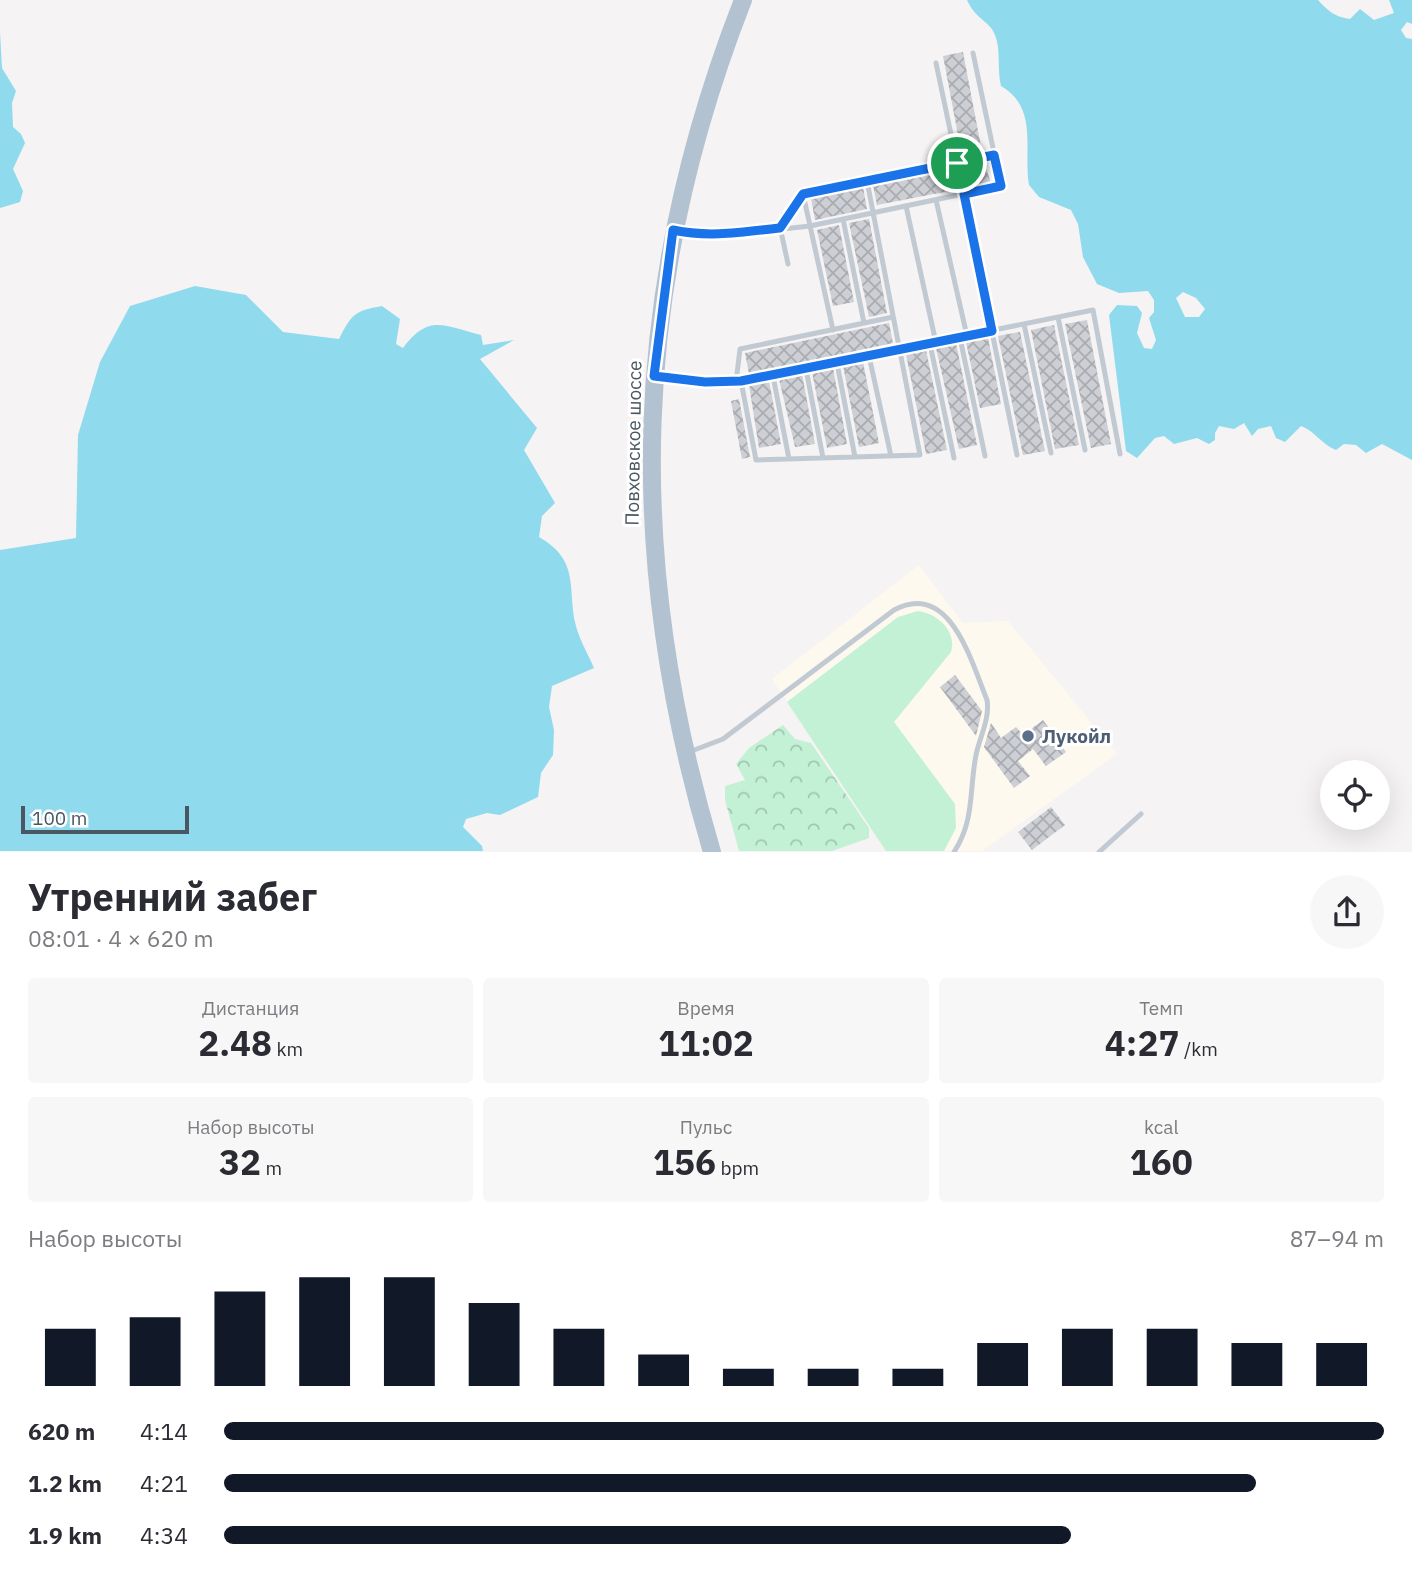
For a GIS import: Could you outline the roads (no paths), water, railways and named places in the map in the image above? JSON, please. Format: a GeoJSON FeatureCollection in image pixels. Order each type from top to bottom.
{"type":"FeatureCollection","features":[{"type":"Feature","properties":{"kind":"main road","name":"Повховское шоссе"},"geometry":{"type":"LineString","coordinates":[[712,852],[685,754],[664,644],[654,560],[650,467],[654,376],[673,230],[700,122],[743,0]]}},
{"type":"Feature","properties":{"kind":"lane"},"geometry":{"type":"LineString","coordinates":[[673,230],[701,236],[720,236],[810,226],[1001,186],[973,53]]}},
{"type":"Feature","properties":{"kind":"lane"},"geometry":{"type":"LineString","coordinates":[[936,63],[957,163]]}},
{"type":"Feature","properties":{"kind":"lane"},"geometry":{"type":"LineString","coordinates":[[788,264],[780,228],[803,194],[994,155]]}},
{"type":"Feature","properties":{"kind":"lane"},"geometry":{"type":"LineString","coordinates":[[867,181],[920,455],[756,460],[738,382],[740,349],[893,317]]}},
{"type":"Feature","properties":{"kind":"lane"},"geometry":{"type":"LineString","coordinates":[[803,194],[833,330]]}},
{"type":"Feature","properties":{"kind":"lane"},"geometry":{"type":"LineString","coordinates":[[964,194],[1017,455]]}},
{"type":"Feature","properties":{"kind":"lane"},"geometry":{"type":"LineString","coordinates":[[936,200],[985,456]]}},
{"type":"Feature","properties":{"kind":"lane"},"geometry":{"type":"LineString","coordinates":[[906,206],[954,457]]}},
{"type":"Feature","properties":{"kind":"lane"},"geometry":{"type":"LineString","coordinates":[[843,219],[864,323]]}},
{"type":"Feature","properties":{"kind":"lane"},"geometry":{"type":"LineString","coordinates":[[654,376],[738,382],[1093,310],[1120,454]]}},
{"type":"Feature","properties":{"kind":"lane"},"geometry":{"type":"LineString","coordinates":[[1058,317],[1085,450]]}},
{"type":"Feature","properties":{"kind":"lane"},"geometry":{"type":"LineString","coordinates":[[1024,324],[1051,453]]}},
{"type":"Feature","properties":{"kind":"lane"},"geometry":{"type":"LineString","coordinates":[[869,356],[891,456]]}},
{"type":"Feature","properties":{"kind":"lane"},"geometry":{"type":"LineString","coordinates":[[837,363],[855,457]]}},
{"type":"Feature","properties":{"kind":"lane"},"geometry":{"type":"LineString","coordinates":[[806,369],[823,458]]}},
{"type":"Feature","properties":{"kind":"lane"},"geometry":{"type":"LineString","coordinates":[[773,376],[789,459]]}},
{"type":"Feature","properties":{"kind":"lane"},"geometry":{"type":"LineString","coordinates":[[685,754],[723,739],[894,610],[917,602],[928,603],[946,618],[957,632],[987,700],[989,711],[974,771],[971,818],[954,852]]}},
{"type":"Feature","properties":{"kind":"lane"},"geometry":{"type":"LineString","coordinates":[[1099,852],[1141,814]]}},
{"type":"Feature","properties":{"kind":"water"},"geometry":{"type":"Polygon","coordinates":[[[967,0],[1318,0],[1340,17],[1350,19],[1360,9],[1374,20],[1394,13],[1389,0],[1412,0],[1412,24],[1407,22],[1401,30],[1406,38],[1412,39],[1412,460],[1382,444],[1366,453],[1356,445],[1344,444],[1336,450],[1301,426],[1285,442],[1276,438],[1271,426],[1258,429],[1252,436],[1244,423],[1234,429],[1219,426],[1215,440],[1209,444],[1197,438],[1174,444],[1164,436],[1155,438],[1137,458],[1126,451],[1109,315],[1117,305],[1137,306],[1142,313],[1137,333],[1144,348],[1152,349],[1156,340],[1149,318],[1154,312],[1154,300],[1148,291],[1119,293],[1097,284],[1083,257],[1078,224],[1071,210],[1039,197],[1029,185],[1027,130],[1021,106],[1013,95],[1001,86],[998,47],[993,30],[974,12],[967,0]],[[1183,292],[1176,298],[1185,317],[1199,317],[1205,309],[1196,298],[1183,292]]]}},
{"type":"Feature","properties":{"kind":"water"},"geometry":{"type":"Polygon","coordinates":[[[0,32],[2,68],[16,91],[12,103],[13,127],[21,134],[25,143],[13,169],[23,191],[20,202],[0,208],[0,32]]]}},
{"type":"Feature","properties":{"kind":"water"},"geometry":{"type":"Polygon","coordinates":[[[195,286],[246,295],[283,332],[339,339],[355,315],[382,306],[400,319],[396,344],[403,348],[421,330],[438,325],[481,335],[483,345],[514,340],[480,359],[537,428],[524,450],[555,503],[542,516],[539,537],[561,555],[566,565],[576,628],[594,668],[552,686],[549,707],[554,730],[553,755],[541,773],[538,797],[500,815],[487,813],[466,819],[463,827],[482,846],[483,851],[0,851],[0,550],[76,538],[78,435],[100,362],[130,306],[195,286]]]}},
{"type":"Feature","properties":{"kind":"place","name":"Лукойл"},"geometry":{"type":"Point","coordinates":[1028,736]}}]}
